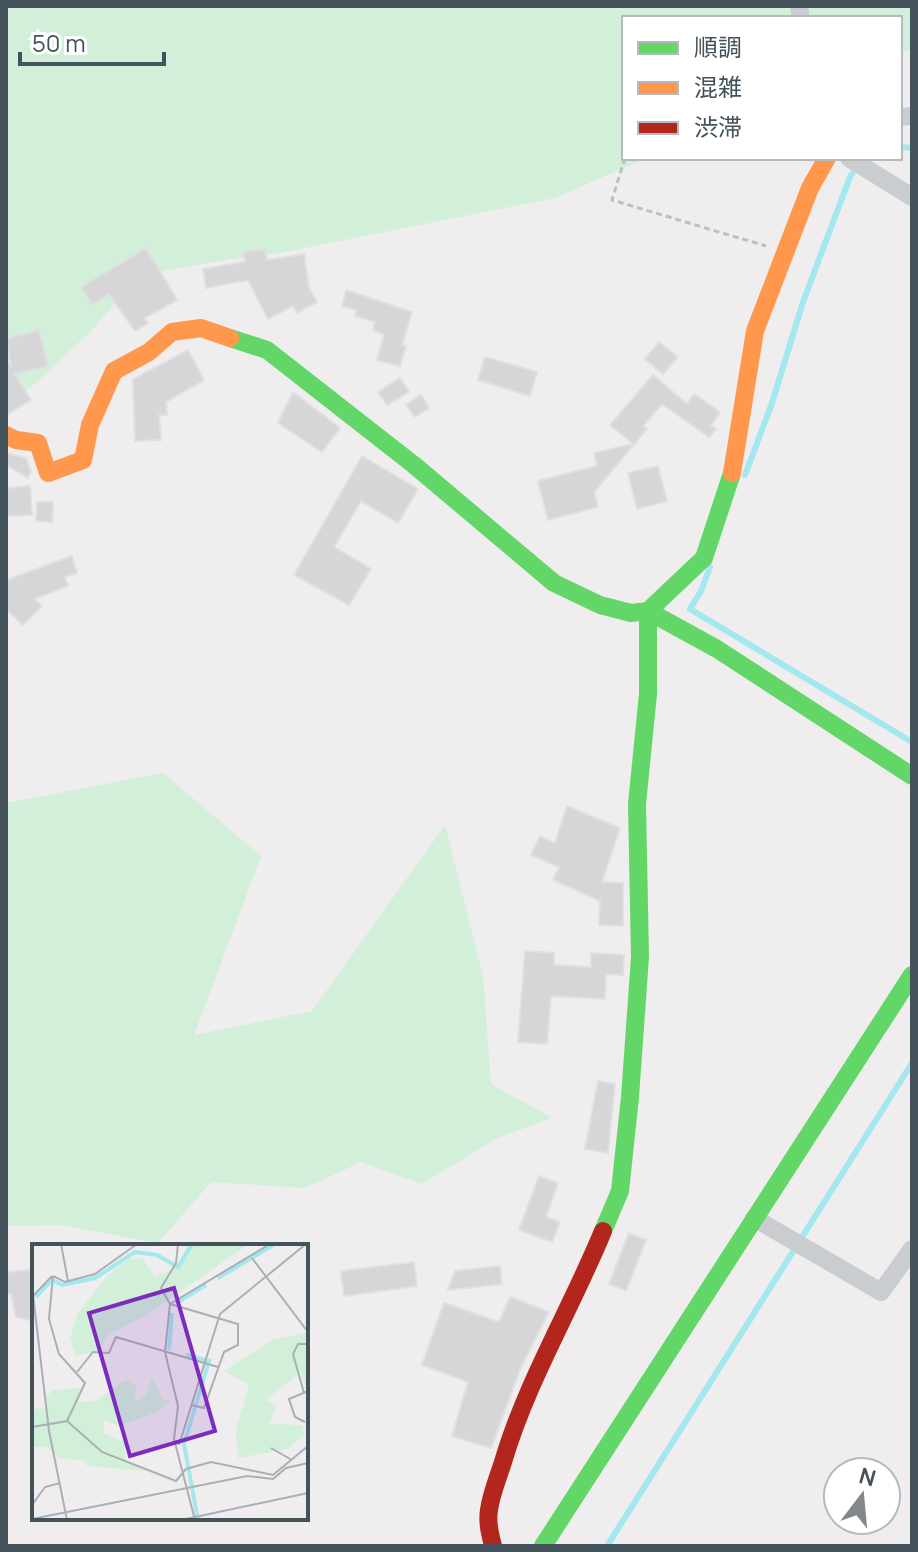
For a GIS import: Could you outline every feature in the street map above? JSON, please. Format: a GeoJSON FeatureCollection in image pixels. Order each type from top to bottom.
{"type":"FeatureCollection","features":[{"type":"Feature","properties":{"kind":"street"},"geometry":{"type":"LineString","coordinates":[[493,1546],[489,1532],[489,1509],[511,1435],[536,1373],[583,1280],[620,1191],[640,957],[637,804],[648,694],[648,611],[704,558],[735,465],[755,331],[810,188],[826,160]]}},
{"type":"Feature","properties":{"kind":"street"},"geometry":{"type":"LineString","coordinates":[[852,160],[912,197]]}},
{"type":"Feature","properties":{"kind":"street"},"geometry":{"type":"LineString","coordinates":[[6,435],[16,440],[38,443],[48,473],[83,460],[90,425],[114,371],[149,352],[172,332],[201,328],[267,350],[414,465],[554,583],[600,605],[631,613],[648,611],[717,649],[912,776]]}},
{"type":"Feature","properties":{"kind":"street"},"geometry":{"type":"LineString","coordinates":[[543,1546],[912,975]]}},
{"type":"Feature","properties":{"kind":"street"},"geometry":{"type":"LineString","coordinates":[[754,1218],[881,1292],[912,1249]]}},
{"type":"Feature","properties":{"kind":"path"},"geometry":{"type":"LineString","coordinates":[[624,160],[612,200],[786,251]]}},
{"type":"Feature","properties":{"kind":"green space"},"geometry":{"type":"Polygon","coordinates":[[[6,6],[912,6],[912,49],[902,52],[902,16],[622,16],[622,160],[641,160],[555,198],[280,253],[138,276],[92,330],[37,382],[6,406],[6,6]]]}},
{"type":"Feature","properties":{"kind":"green space"},"geometry":{"type":"Polygon","coordinates":[[[163,773],[261,856],[194,1035],[312,1011],[445,825],[483,976],[491,1084],[552,1118],[497,1138],[422,1184],[361,1162],[305,1188],[211,1182],[158,1243],[60,1225],[6,1226],[6,803],[163,773]]]}},
{"type":"Feature","properties":{"kind":"building"},"geometry":{"type":"Polygon","coordinates":[[[146,248],[177,300],[145,318],[148,323],[135,331],[109,294],[92,305],[81,287],[146,248]]]}},
{"type":"Feature","properties":{"kind":"building"},"geometry":{"type":"Polygon","coordinates":[[[265,249],[267,260],[304,254],[309,288],[317,302],[297,313],[293,306],[268,319],[248,280],[206,288],[203,269],[245,262],[243,252],[265,249]]]}},
{"type":"Feature","properties":{"kind":"building"},"geometry":{"type":"Polygon","coordinates":[[[346,290],[412,312],[402,345],[406,346],[400,366],[377,360],[384,334],[373,330],[375,322],[355,316],[357,310],[342,306],[346,290]]]}},
{"type":"Feature","properties":{"kind":"building"},"geometry":{"type":"Polygon","coordinates":[[[39,330],[48,366],[15,374],[31,400],[6,415],[6,359],[11,367],[6,339],[39,330]]]}},
{"type":"Feature","properties":{"kind":"building"},"geometry":{"type":"Polygon","coordinates":[[[659,342],[678,357],[663,374],[645,359],[659,342]]]}},
{"type":"Feature","properties":{"kind":"building"},"geometry":{"type":"Polygon","coordinates":[[[188,350],[204,380],[166,402],[167,415],[159,415],[161,440],[135,441],[133,379],[188,350]]]}},
{"type":"Feature","properties":{"kind":"building"},"geometry":{"type":"Polygon","coordinates":[[[485,357],[537,372],[530,396],[478,380],[485,357]]]}},
{"type":"Feature","properties":{"kind":"building"},"geometry":{"type":"Polygon","coordinates":[[[653,375],[687,404],[694,394],[720,412],[711,425],[716,429],[709,437],[662,404],[643,426],[647,429],[594,492],[598,507],[548,520],[538,481],[597,466],[594,453],[633,444],[610,425],[653,375]]]}},
{"type":"Feature","properties":{"kind":"building"},"geometry":{"type":"Polygon","coordinates":[[[400,378],[409,392],[387,405],[378,392],[400,378]]]}},
{"type":"Feature","properties":{"kind":"building"},"geometry":{"type":"Polygon","coordinates":[[[293,392],[340,428],[322,452],[278,423],[293,392]]]}},
{"type":"Feature","properties":{"kind":"building"},"geometry":{"type":"Polygon","coordinates":[[[421,395],[429,408],[415,417],[406,405],[421,395]]]}},
{"type":"Feature","properties":{"kind":"building"},"geometry":{"type":"Polygon","coordinates":[[[6,453],[26,458],[31,472],[28,478],[6,465],[6,453]]]}},
{"type":"Feature","properties":{"kind":"building"},"geometry":{"type":"Polygon","coordinates":[[[362,456],[418,489],[398,523],[361,501],[334,547],[371,569],[349,605],[294,575],[362,456]]]}},
{"type":"Feature","properties":{"kind":"building"},"geometry":{"type":"Polygon","coordinates":[[[658,466],[667,501],[637,509],[628,473],[658,466]]]}},
{"type":"Feature","properties":{"kind":"building"},"geometry":{"type":"Polygon","coordinates":[[[30,486],[32,515],[6,516],[6,488],[30,486]]]}},
{"type":"Feature","properties":{"kind":"building"},"geometry":{"type":"Polygon","coordinates":[[[37,502],[53,502],[52,522],[36,521],[37,502]]]}},
{"type":"Feature","properties":{"kind":"building"},"geometry":{"type":"Polygon","coordinates":[[[72,556],[77,573],[65,577],[68,586],[34,599],[42,606],[23,625],[6,609],[6,580],[72,556]]]}},
{"type":"Feature","properties":{"kind":"building"},"geometry":{"type":"Polygon","coordinates":[[[567,806],[620,828],[602,882],[623,883],[623,926],[599,925],[600,901],[553,880],[559,867],[531,855],[540,836],[555,843],[567,806]]]}},
{"type":"Feature","properties":{"kind":"building"},"geometry":{"type":"Polygon","coordinates":[[[525,951],[554,953],[554,965],[591,967],[591,953],[624,955],[623,975],[606,974],[605,999],[551,996],[547,1044],[518,1042],[525,951]]]}},
{"type":"Feature","properties":{"kind":"building"},"geometry":{"type":"Polygon","coordinates":[[[598,1081],[615,1084],[608,1153],[585,1149],[598,1081]]]}},
{"type":"Feature","properties":{"kind":"building"},"geometry":{"type":"Polygon","coordinates":[[[539,1176],[558,1183],[546,1217],[560,1222],[552,1242],[519,1230],[539,1176]]]}},
{"type":"Feature","properties":{"kind":"building"},"geometry":{"type":"Polygon","coordinates":[[[629,1233],[646,1240],[626,1291],[609,1284],[629,1233]]]}},
{"type":"Feature","properties":{"kind":"building"},"geometry":{"type":"Polygon","coordinates":[[[414,1262],[417,1286],[344,1296],[341,1271],[414,1262]]]}},
{"type":"Feature","properties":{"kind":"building"},"geometry":{"type":"Polygon","coordinates":[[[500,1266],[502,1284],[448,1290],[455,1271],[500,1266]]]}},
{"type":"Feature","properties":{"kind":"building"},"geometry":{"type":"Polygon","coordinates":[[[31,1270],[32,1321],[16,1317],[11,1294],[6,1294],[6,1272],[31,1270]]]}},
{"type":"Feature","properties":{"kind":"building"},"geometry":{"type":"Polygon","coordinates":[[[510,1297],[549,1312],[521,1367],[491,1448],[452,1436],[468,1382],[422,1365],[444,1303],[499,1322],[510,1297]]]}},
{"type":"Feature","properties":{"kind":"waterway"},"geometry":{"type":"LineString","coordinates":[[902,147],[912,148]]}},
{"type":"Feature","properties":{"kind":"waterway"},"geometry":{"type":"LineString","coordinates":[[745,475],[772,403],[803,302],[850,177],[857,166]]}},
{"type":"Feature","properties":{"kind":"waterway"},"geometry":{"type":"LineString","coordinates":[[710,567],[690,609],[912,742]]}},
{"type":"Feature","properties":{"kind":"waterway"},"geometry":{"type":"LineString","coordinates":[[607,1546],[912,1063]]}},
{"type":"Feature","properties":{"kind":"traffic: fast"},"geometry":{"type":"LineString","coordinates":[[230,338],[267,350],[414,465],[554,583],[600,605],[631,613],[648,611],[717,649],[912,776]]}},
{"type":"Feature","properties":{"kind":"traffic: fast"},"geometry":{"type":"LineString","coordinates":[[603,1231],[620,1191],[630,1097],[640,957],[637,804],[648,694],[648,611],[704,558],[732,473]]}},
{"type":"Feature","properties":{"kind":"traffic: fast"},"geometry":{"type":"LineString","coordinates":[[543,1546],[912,975]]}},
{"type":"Feature","properties":{"kind":"traffic: slow"},"geometry":{"type":"LineString","coordinates":[[732,473],[755,331],[810,188],[826,160]]}},
{"type":"Feature","properties":{"kind":"traffic: slow"},"geometry":{"type":"LineString","coordinates":[[6,435],[16,440],[38,443],[48,473],[83,460],[90,425],[114,371],[149,352],[172,332],[201,328],[230,338]]}},
{"type":"Feature","properties":{"kind":"traffic: jam"},"geometry":{"type":"LineString","coordinates":[[493,1546],[488,1514],[513,1432],[603,1231]]}}]}
